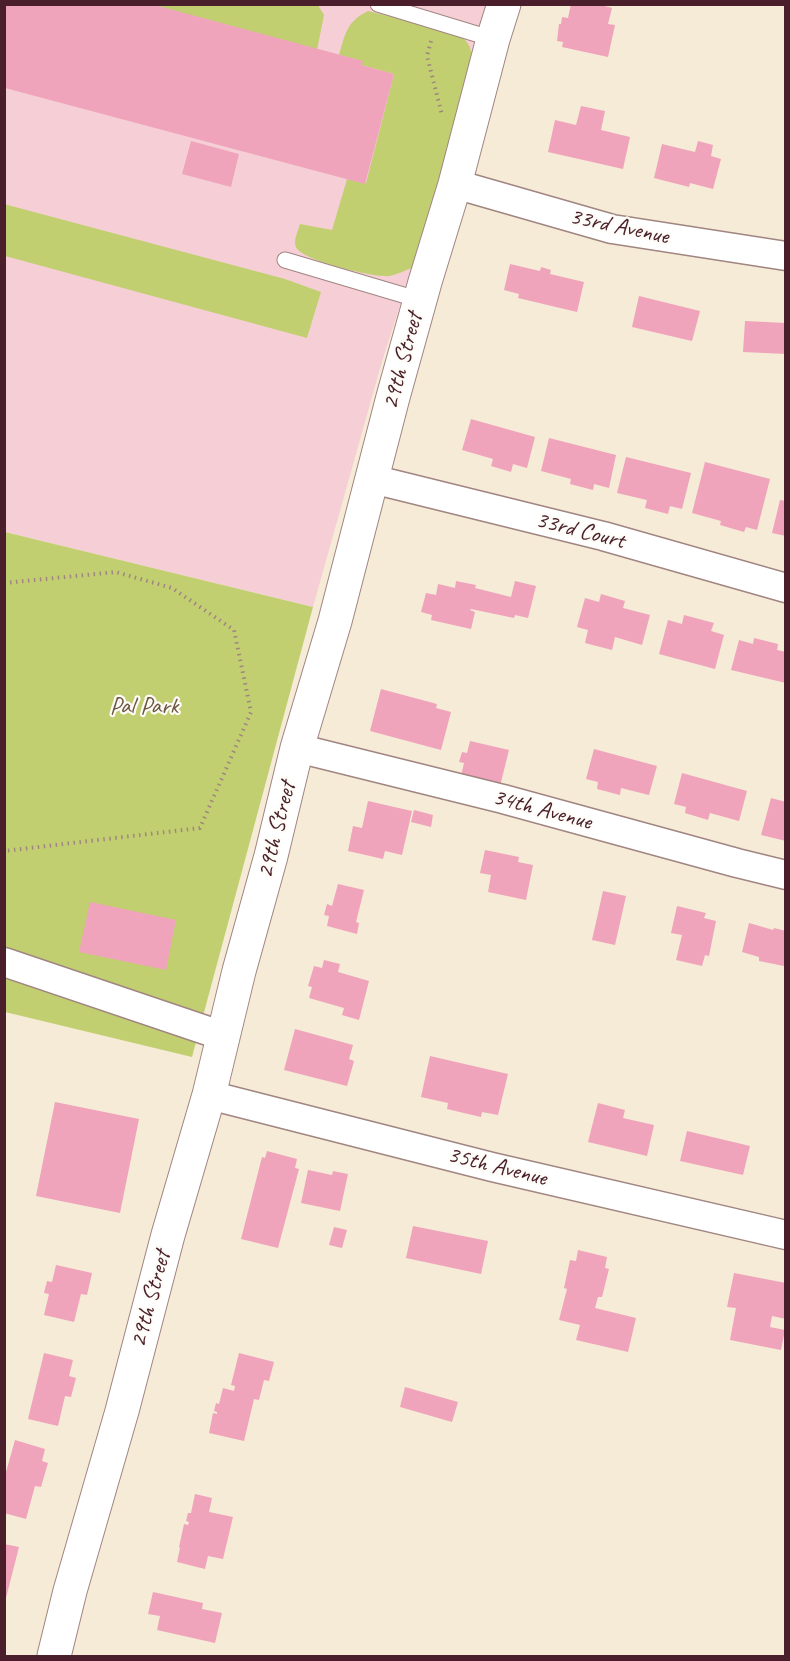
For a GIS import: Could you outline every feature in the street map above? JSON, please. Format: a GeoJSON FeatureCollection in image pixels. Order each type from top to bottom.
{"type":"FeatureCollection","features":[{"type":"Feature","properties":{"kind":"street","name":"29th Street"},"geometry":{"type":"LineString","coordinates":[[54,1656],[168,1235],[209,1095],[239,971],[272,856],[297,748],[335,621],[420,300],[455,184],[504,4]]}},
{"type":"Feature","properties":{"kind":"street","name":"33rd Avenue"},"geometry":{"type":"LineString","coordinates":[[455,184],[612,229],[786,256]]}},
{"type":"Feature","properties":{"kind":"street","name":"33rd Court"},"geometry":{"type":"LineString","coordinates":[[372,479],[603,536],[786,588]]}},
{"type":"Feature","properties":{"kind":"street","name":"34th Avenue"},"geometry":{"type":"LineString","coordinates":[[297,748],[503,799],[786,875]]}},
{"type":"Feature","properties":{"kind":"street"},"geometry":{"type":"LineString","coordinates":[[4,962],[223,1036]]}},
{"type":"Feature","properties":{"kind":"street","name":"35th Avenue"},"geometry":{"type":"LineString","coordinates":[[209,1095],[492,1167],[786,1235]]}},
{"type":"Feature","properties":{"kind":"lane"},"geometry":{"type":"LineString","coordinates":[[378,4],[397,7],[493,39]]}},
{"type":"Feature","properties":{"kind":"lane"},"geometry":{"type":"LineString","coordinates":[[285,260],[420,300]]}},
{"type":"Feature","properties":{"kind":"path"},"geometry":{"type":"LineString","coordinates":[[4,584],[116,572],[172,588],[234,630],[251,712],[200,828],[4,851]]}},
{"type":"Feature","properties":{"kind":"shaded area"},"geometry":{"type":"Polygon","coordinates":[[[5,5],[490,5],[381,365],[313,607],[5,532],[5,5]]]}},
{"type":"Feature","properties":{"kind":"green space"},"geometry":{"type":"Polygon","coordinates":[[[151,5],[318,5],[324,15],[317,50],[151,5]]]}},
{"type":"Feature","properties":{"kind":"green space"},"geometry":{"type":"Polygon","coordinates":[[[368,11],[457,33],[468,44],[472,57],[472,69],[412,268],[389,276],[354,271],[323,262],[301,252],[295,245],[300,224],[332,230],[347,179],[366,183],[394,74],[361,65],[362,61],[339,55],[345,34],[351,24],[368,11]]]}},
{"type":"Feature","properties":{"kind":"green space"},"geometry":{"type":"Polygon","coordinates":[[[4,204],[285,279],[321,292],[307,338],[5,256],[4,204]]]}},
{"type":"Feature","properties":{"kind":"green space","name":"Pal Park"},"geometry":{"type":"Polygon","coordinates":[[[5,532],[313,607],[192,1057],[5,1012],[5,532]]]}},
{"type":"Feature","properties":{"kind":"building"},"geometry":{"type":"Polygon","coordinates":[[[5,4],[151,4],[363,61],[361,65],[394,74],[365,184],[5,88],[5,4]]]}},
{"type":"Feature","properties":{"kind":"building"},"geometry":{"type":"Polygon","coordinates":[[[571,4],[597,4],[612,8],[608,24],[615,25],[608,57],[562,47],[563,42],[557,41],[559,24],[561,24],[562,17],[568,18],[571,4]]]}},
{"type":"Feature","properties":{"kind":"building"},"geometry":{"type":"Polygon","coordinates":[[[581,106],[605,111],[601,130],[630,137],[623,169],[548,152],[555,120],[576,125],[581,106]]]}},
{"type":"Feature","properties":{"kind":"building"},"geometry":{"type":"Polygon","coordinates":[[[191,141],[239,154],[231,187],[182,174],[191,141]]]}},
{"type":"Feature","properties":{"kind":"building"},"geometry":{"type":"Polygon","coordinates":[[[698,141],[713,145],[711,156],[721,159],[713,189],[690,183],[689,187],[654,178],[662,144],[695,152],[698,141]]]}},
{"type":"Feature","properties":{"kind":"building"},"geometry":{"type":"Polygon","coordinates":[[[510,264],[540,271],[541,267],[551,270],[550,274],[584,282],[577,312],[518,298],[519,294],[504,290],[510,264]]]}},
{"type":"Feature","properties":{"kind":"building"},"geometry":{"type":"Polygon","coordinates":[[[639,296],[700,311],[692,341],[632,327],[639,296]]]}},
{"type":"Feature","properties":{"kind":"building"},"geometry":{"type":"Polygon","coordinates":[[[745,321],[786,323],[786,354],[743,352],[745,321]]]}},
{"type":"Feature","properties":{"kind":"building"},"geometry":{"type":"Polygon","coordinates":[[[471,419],[535,437],[527,468],[513,464],[511,472],[491,466],[493,459],[462,450],[471,419]]]}},
{"type":"Feature","properties":{"kind":"building"},"geometry":{"type":"Polygon","coordinates":[[[549,438],[616,455],[609,488],[594,484],[593,490],[570,484],[571,479],[541,471],[549,438]]]}},
{"type":"Feature","properties":{"kind":"building"},"geometry":{"type":"Polygon","coordinates":[[[626,457],[691,473],[682,509],[670,506],[668,514],[645,508],[647,500],[617,493],[626,457]]]}},
{"type":"Feature","properties":{"kind":"building"},"geometry":{"type":"Polygon","coordinates":[[[705,462],[770,479],[757,530],[746,527],[744,532],[720,525],[721,521],[692,513],[705,462]]]}},
{"type":"Feature","properties":{"kind":"building"},"geometry":{"type":"Polygon","coordinates":[[[780,500],[786,501],[786,536],[772,533],[780,500]]]}},
{"type":"Feature","properties":{"kind":"building"},"geometry":{"type":"Polygon","coordinates":[[[456,581],[511,597],[515,581],[536,586],[528,618],[515,615],[514,618],[471,609],[475,612],[471,629],[431,620],[432,615],[421,612],[426,593],[436,595],[438,584],[455,588],[456,581]]]}},
{"type":"Feature","properties":{"kind":"building"},"geometry":{"type":"Polygon","coordinates":[[[601,594],[625,601],[623,608],[650,615],[642,645],[615,637],[612,650],[585,643],[588,630],[577,627],[585,598],[599,602],[601,594]]]}},
{"type":"Feature","properties":{"kind":"building"},"geometry":{"type":"Polygon","coordinates":[[[684,615],[714,623],[711,631],[724,635],[715,669],[659,654],[668,620],[682,624],[684,615]]]}},
{"type":"Feature","properties":{"kind":"building"},"geometry":{"type":"Polygon","coordinates":[[[754,638],[778,644],[777,650],[786,652],[786,683],[731,670],[739,640],[753,644],[754,638]]]}},
{"type":"Feature","properties":{"kind":"building"},"geometry":{"type":"Polygon","coordinates":[[[381,689],[437,704],[436,708],[451,712],[441,750],[370,731],[381,689]]]}},
{"type":"Feature","properties":{"kind":"building"},"geometry":{"type":"Polygon","coordinates":[[[470,741],[509,750],[500,786],[461,776],[464,763],[459,762],[462,752],[467,753],[470,741]]]}},
{"type":"Feature","properties":{"kind":"building"},"geometry":{"type":"Polygon","coordinates":[[[594,749],[657,766],[649,795],[621,788],[620,795],[597,789],[598,782],[586,779],[594,749]]]}},
{"type":"Feature","properties":{"kind":"building"},"geometry":{"type":"Polygon","coordinates":[[[682,773],[747,791],[739,821],[710,813],[708,820],[685,813],[686,807],[674,804],[682,773]]]}},
{"type":"Feature","properties":{"kind":"building"},"geometry":{"type":"Polygon","coordinates":[[[771,798],[786,802],[786,841],[761,835],[771,798]]]}},
{"type":"Feature","properties":{"kind":"building"},"geometry":{"type":"Polygon","coordinates":[[[368,801],[412,811],[402,855],[385,851],[383,859],[348,851],[353,826],[362,828],[368,801]]]}},
{"type":"Feature","properties":{"kind":"building"},"geometry":{"type":"Polygon","coordinates":[[[414,810],[433,815],[431,827],[411,822],[414,810]]]}},
{"type":"Feature","properties":{"kind":"building"},"geometry":{"type":"Polygon","coordinates":[[[485,850],[519,857],[518,862],[533,865],[526,900],[488,892],[491,875],[480,873],[485,850]]]}},
{"type":"Feature","properties":{"kind":"building"},"geometry":{"type":"Polygon","coordinates":[[[338,884],[364,890],[356,922],[359,923],[357,934],[327,926],[329,916],[324,915],[327,904],[332,906],[338,884]]]}},
{"type":"Feature","properties":{"kind":"building"},"geometry":{"type":"Polygon","coordinates":[[[603,891],[626,896],[615,945],[592,940],[603,891]]]}},
{"type":"Feature","properties":{"kind":"building"},"geometry":{"type":"Polygon","coordinates":[[[90,902],[176,920],[166,970],[79,952],[90,902]]]}},
{"type":"Feature","properties":{"kind":"building"},"geometry":{"type":"Polygon","coordinates":[[[677,906],[706,913],[704,918],[716,921],[709,956],[705,955],[702,966],[676,960],[682,935],[671,933],[677,906]]]}},
{"type":"Feature","properties":{"kind":"building"},"geometry":{"type":"Polygon","coordinates":[[[749,923],[786,931],[786,964],[784,966],[759,961],[759,957],[742,952],[749,923]]]}},
{"type":"Feature","properties":{"kind":"building"},"geometry":{"type":"Polygon","coordinates":[[[324,960],[340,964],[338,972],[369,981],[359,1020],[342,1015],[344,1008],[309,998],[312,987],[308,986],[314,966],[322,968],[324,960]]]}},
{"type":"Feature","properties":{"kind":"building"},"geometry":{"type":"Polygon","coordinates":[[[295,1029],[353,1045],[349,1059],[354,1061],[347,1086],[284,1070],[295,1029]]]}},
{"type":"Feature","properties":{"kind":"building"},"geometry":{"type":"Polygon","coordinates":[[[430,1056],[508,1074],[498,1115],[482,1112],[481,1117],[447,1109],[448,1103],[421,1097],[430,1056]]]}},
{"type":"Feature","properties":{"kind":"building"},"geometry":{"type":"Polygon","coordinates":[[[55,1102],[139,1119],[120,1213],[36,1196],[55,1102]]]}},
{"type":"Feature","properties":{"kind":"building"},"geometry":{"type":"Polygon","coordinates":[[[598,1103],[625,1110],[623,1118],[654,1125],[647,1156],[588,1142],[598,1103]]]}},
{"type":"Feature","properties":{"kind":"building"},"geometry":{"type":"Polygon","coordinates":[[[687,1131],[750,1146],[743,1175],[680,1161],[687,1131]]]}},
{"type":"Feature","properties":{"kind":"building"},"geometry":{"type":"Polygon","coordinates":[[[267,1151],[297,1159],[295,1168],[299,1169],[278,1248],[241,1239],[262,1157],[265,1158],[267,1151]]]}},
{"type":"Feature","properties":{"kind":"building"},"geometry":{"type":"Polygon","coordinates":[[[308,1170],[332,1175],[333,1171],[348,1174],[340,1211],[301,1203],[308,1170]]]}},
{"type":"Feature","properties":{"kind":"building"},"geometry":{"type":"Polygon","coordinates":[[[413,1226],[488,1241],[481,1274],[406,1258],[413,1226]]]}},
{"type":"Feature","properties":{"kind":"building"},"geometry":{"type":"Polygon","coordinates":[[[334,1227],[347,1230],[342,1248],[329,1245],[334,1227]]]}},
{"type":"Feature","properties":{"kind":"building"},"geometry":{"type":"Polygon","coordinates":[[[578,1250],[607,1257],[605,1268],[609,1269],[602,1297],[598,1297],[595,1308],[636,1318],[628,1352],[576,1340],[580,1325],[559,1320],[567,1289],[564,1288],[570,1260],[576,1261],[578,1250]]]}},
{"type":"Feature","properties":{"kind":"building"},"geometry":{"type":"Polygon","coordinates":[[[56,1265],[92,1273],[87,1295],[81,1294],[74,1322],[44,1315],[49,1294],[44,1293],[47,1281],[52,1282],[56,1265]]]}},
{"type":"Feature","properties":{"kind":"building"},"geometry":{"type":"Polygon","coordinates":[[[734,1273],[786,1283],[786,1319],[772,1316],[770,1327],[785,1330],[781,1350],[730,1340],[736,1308],[727,1307],[734,1273]]]}},
{"type":"Feature","properties":{"kind":"building"},"geometry":{"type":"Polygon","coordinates":[[[44,1353],[73,1360],[69,1376],[76,1378],[71,1397],[65,1396],[58,1426],[28,1419],[44,1353]]]}},
{"type":"Feature","properties":{"kind":"building"},"geometry":{"type":"Polygon","coordinates":[[[239,1353],[274,1362],[269,1381],[264,1380],[259,1400],[254,1399],[244,1441],[209,1433],[213,1413],[217,1414],[214,1411],[216,1403],[219,1404],[223,1388],[234,1391],[235,1386],[231,1385],[239,1353]]]}},
{"type":"Feature","properties":{"kind":"building"},"geometry":{"type":"Polygon","coordinates":[[[405,1387],[458,1402],[452,1422],[400,1407],[405,1387]]]}},
{"type":"Feature","properties":{"kind":"building"},"geometry":{"type":"Polygon","coordinates":[[[15,1440],[45,1449],[42,1461],[48,1463],[41,1487],[35,1486],[26,1519],[4,1513],[4,1479],[15,1440]]]}},
{"type":"Feature","properties":{"kind":"building"},"geometry":{"type":"Polygon","coordinates":[[[195,1494],[212,1498],[209,1512],[233,1517],[223,1559],[208,1556],[205,1569],[177,1562],[184,1524],[188,1525],[189,1522],[186,1521],[188,1513],[191,1513],[195,1494]]]}},
{"type":"Feature","properties":{"kind":"building"},"geometry":{"type":"Polygon","coordinates":[[[4,1544],[19,1547],[5,1602],[4,1602],[4,1544]]]}},
{"type":"Feature","properties":{"kind":"building"},"geometry":{"type":"Polygon","coordinates":[[[153,1592],[203,1603],[202,1609],[222,1613],[215,1643],[157,1630],[160,1616],[148,1614],[153,1592]]]}}]}
